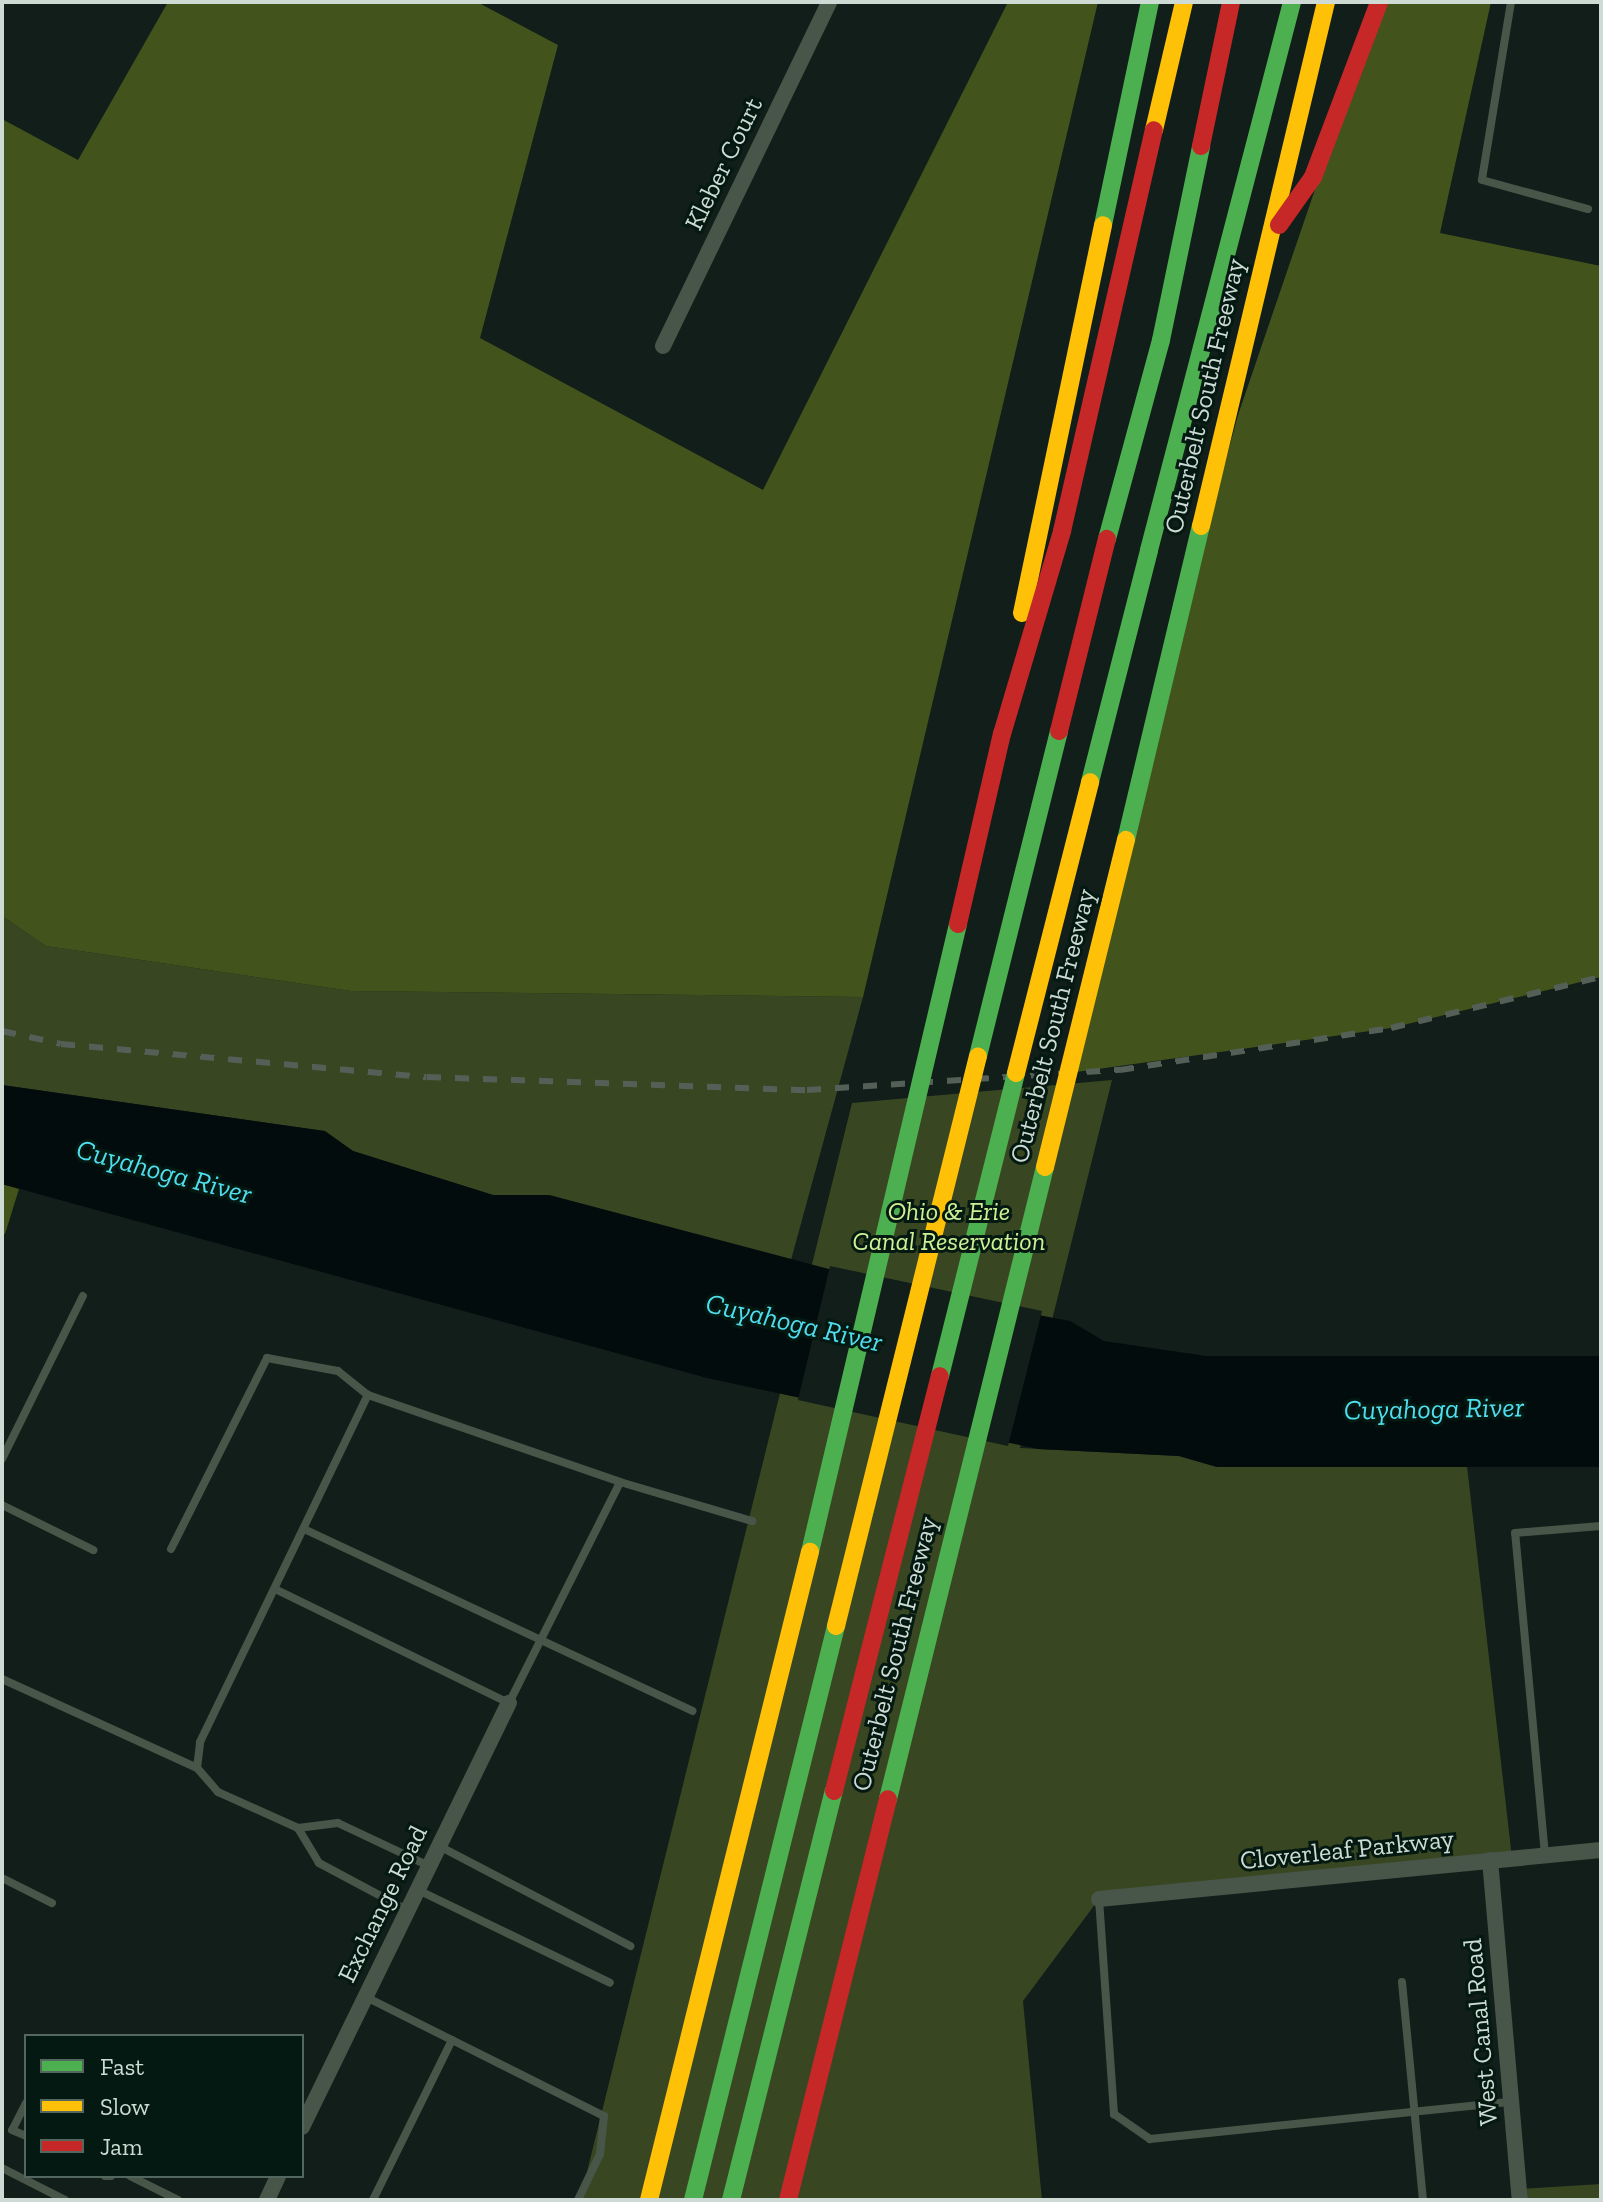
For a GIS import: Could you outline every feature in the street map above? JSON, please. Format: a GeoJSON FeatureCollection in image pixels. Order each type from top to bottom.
{"type":"FeatureCollection","features":[{"type":"Feature","properties":{"kind":"highway"},"geometry":{"type":"LineString","coordinates":[[1002,734],[1036,524],[1150,2]]}},
{"type":"Feature","properties":{"kind":"highway"},"geometry":{"type":"LineString","coordinates":[[649,2200],[814,1540],[1002,734],[1062,531],[1184,2]]}},
{"type":"Feature","properties":{"kind":"highway"},"geometry":{"type":"LineString","coordinates":[[693,2200],[1107,539],[1161,340],[1231,2]]}},
{"type":"Feature","properties":{"kind":"highway"},"geometry":{"type":"LineString","coordinates":[[731,2200],[1149,550],[1292,2]]}},
{"type":"Feature","properties":{"kind":"highway","name":"Outerbelt South Freeway"},"geometry":{"type":"LineString","coordinates":[[788,2200],[1193,562],[1326,2]]}},
{"type":"Feature","properties":{"kind":"highway"},"geometry":{"type":"LineString","coordinates":[[1269,240],[1313,177],[1379,2]]}},
{"type":"Feature","properties":{"kind":"street","name":"Kleber Court"},"geometry":{"type":"LineString","coordinates":[[663,346],[829,2]]}},
{"type":"Feature","properties":{"kind":"street","name":"Exchange Road"},"geometry":{"type":"LineString","coordinates":[[304,2123],[509,1703]]}},
{"type":"Feature","properties":{"kind":"street","name":"Cloverleaf Parkway"},"geometry":{"type":"LineString","coordinates":[[1099,1899],[1601,1850]]}},
{"type":"Feature","properties":{"kind":"street","name":"West Canal Road"},"geometry":{"type":"LineString","coordinates":[[1490,1860],[1520,2200]]}},
{"type":"Feature","properties":{"kind":"street"},"geometry":{"type":"LineString","coordinates":[[267,2200],[277,2178]]}},
{"type":"Feature","properties":{"kind":"lane"},"geometry":{"type":"LineString","coordinates":[[1511,2],[1482,180],[1588,209]]}},
{"type":"Feature","properties":{"kind":"lane"},"geometry":{"type":"LineString","coordinates":[[2,1459],[83,1296]]}},
{"type":"Feature","properties":{"kind":"lane"},"geometry":{"type":"LineString","coordinates":[[171,1549],[267,1358],[338,1371],[368,1395],[620,1482],[752,1521]]}},
{"type":"Feature","properties":{"kind":"lane"},"geometry":{"type":"LineString","coordinates":[[197,1768],[200,1742],[368,1395]]}},
{"type":"Feature","properties":{"kind":"lane"},"geometry":{"type":"LineString","coordinates":[[275,1589],[509,1703],[620,1482]]}},
{"type":"Feature","properties":{"kind":"lane"},"geometry":{"type":"LineString","coordinates":[[2,1505],[93,1550]]}},
{"type":"Feature","properties":{"kind":"lane"},"geometry":{"type":"LineString","coordinates":[[1545,1855],[1515,1533],[1601,1526]]}},
{"type":"Feature","properties":{"kind":"lane"},"geometry":{"type":"LineString","coordinates":[[304,1529],[542,1636],[692,1711]]}},
{"type":"Feature","properties":{"kind":"lane"},"geometry":{"type":"LineString","coordinates":[[2,1679],[197,1768],[218,1792],[298,1828],[338,1823],[429,1866]]}},
{"type":"Feature","properties":{"kind":"lane"},"geometry":{"type":"LineString","coordinates":[[298,1828],[319,1863],[407,1910]]}},
{"type":"Feature","properties":{"kind":"lane"},"geometry":{"type":"LineString","coordinates":[[438,1846],[630,1946]]}},
{"type":"Feature","properties":{"kind":"lane"},"geometry":{"type":"LineString","coordinates":[[2,1878],[52,1903]]}},
{"type":"Feature","properties":{"kind":"lane"},"geometry":{"type":"LineString","coordinates":[[417,1890],[610,1983]]}},
{"type":"Feature","properties":{"kind":"lane"},"geometry":{"type":"LineString","coordinates":[[1099,1899],[1114,2114],[1150,2139],[1511,2102]]}},
{"type":"Feature","properties":{"kind":"lane"},"geometry":{"type":"LineString","coordinates":[[1402,1982],[1423,2200]]}},
{"type":"Feature","properties":{"kind":"lane"},"geometry":{"type":"LineString","coordinates":[[365,1997],[604,2116],[600,2154],[578,2200]]}},
{"type":"Feature","properties":{"kind":"lane"},"geometry":{"type":"LineString","coordinates":[[373,2200],[452,2040]]}},
{"type":"Feature","properties":{"kind":"lane"},"geometry":{"type":"LineString","coordinates":[[12,2130],[24,2107]]}},
{"type":"Feature","properties":{"kind":"lane"},"geometry":{"type":"LineString","coordinates":[[2,2124],[24,2135]]}},
{"type":"Feature","properties":{"kind":"lane"},"geometry":{"type":"LineString","coordinates":[[2,2168],[65,2200]]}},
{"type":"Feature","properties":{"kind":"lane"},"geometry":{"type":"LineString","coordinates":[[134,2178],[178,2200]]}},
{"type":"Feature","properties":{"kind":"green space"},"geometry":{"type":"Polygon","coordinates":[[[168,2],[477,2],[558,45],[480,338],[763,490],[1008,2],[1098,2],[863,997],[351,991],[46,946],[2,916],[2,119],[78,160],[168,2]]]}},
{"type":"Feature","properties":{"kind":"green space"},"geometry":{"type":"Polygon","coordinates":[[[1379,2],[1491,2],[1440,233],[1601,266],[1601,977],[1391,1028],[1062,1074],[1238,415],[1379,2]]]}},
{"type":"Feature","properties":{"kind":"green space"},"geometry":{"type":"Polygon","coordinates":[[[2,916],[46,946],[351,991],[863,997],[791,1260],[549,1195],[493,1195],[353,1151],[324,1131],[2,1085],[2,916]]]}},
{"type":"Feature","properties":{"kind":"green space","name":"Ohio & Erie Canal Reservation"},"geometry":{"type":"Polygon","coordinates":[[[1112,1080],[1020,1448],[1179,1456],[1217,1467],[1467,1466],[1512,1858],[1099,1899],[1023,2001],[1042,2200],[580,2200],[852,1103],[1112,1080]]]}},
{"type":"Feature","properties":{"kind":"green space"},"geometry":{"type":"Polygon","coordinates":[[[2,1184],[19,1189],[5,1234],[2,1233],[2,1184]]]}},
{"type":"Feature","properties":{"kind":"green space"},"geometry":{"type":"Polygon","coordinates":[[[1601,2184],[1601,2200],[1520,2200],[1519,2189],[1601,2184]]]}},
{"type":"Feature","properties":{"kind":"water","name":"Cuyahoga River"},"geometry":{"type":"Polygon","coordinates":[[[2,1085],[325,1131],[353,1151],[493,1195],[549,1195],[912,1291],[1070,1321],[1104,1341],[1206,1356],[1601,1356],[1601,1467],[1217,1467],[1179,1456],[1038,1449],[707,1378],[2,1184],[2,1085]]]}},
{"type":"Feature","properties":{"kind":"pier"},"geometry":{"type":"Polygon","coordinates":[[[830,1266],[1042,1311],[1008,1446],[798,1400],[830,1266]]]}},
{"type":"Feature","properties":{"kind":"railway"},"geometry":{"type":"LineString","coordinates":[[2,1031],[61,1044],[427,1077],[807,1090],[1120,1070],[1391,1028],[1601,977]]}},
{"type":"Feature","properties":{"kind":"traffic: fast"},"geometry":{"type":"LineString","coordinates":[[1103,225],[1150,2]]}},
{"type":"Feature","properties":{"kind":"traffic: fast"},"geometry":{"type":"LineString","coordinates":[[1149,550],[1292,2]]}},
{"type":"Feature","properties":{"kind":"traffic: fast"},"geometry":{"type":"LineString","coordinates":[[1107,539],[1161,340],[1201,146]]}},
{"type":"Feature","properties":{"kind":"traffic: fast"},"geometry":{"type":"LineString","coordinates":[[1126,840],[1201,526]]}},
{"type":"Feature","properties":{"kind":"traffic: fast"},"geometry":{"type":"LineString","coordinates":[[1090,782],[1149,550]]}},
{"type":"Feature","properties":{"kind":"traffic: fast"},"geometry":{"type":"LineString","coordinates":[[978,1056],[1059,731]]}},
{"type":"Feature","properties":{"kind":"traffic: fast"},"geometry":{"type":"LineString","coordinates":[[810,1552],[958,924]]}},
{"type":"Feature","properties":{"kind":"traffic: fast"},"geometry":{"type":"LineString","coordinates":[[940,1376],[1016,1073]]}},
{"type":"Feature","properties":{"kind":"traffic: fast"},"geometry":{"type":"LineString","coordinates":[[888,1799],[1045,1167]]}},
{"type":"Feature","properties":{"kind":"traffic: fast"},"geometry":{"type":"LineString","coordinates":[[693,2200],[836,1626]]}},
{"type":"Feature","properties":{"kind":"traffic: fast"},"geometry":{"type":"LineString","coordinates":[[731,2200],[834,1791]]}},
{"type":"Feature","properties":{"kind":"traffic: slow"},"geometry":{"type":"LineString","coordinates":[[1154,130],[1184,2]]}},
{"type":"Feature","properties":{"kind":"traffic: slow"},"geometry":{"type":"LineString","coordinates":[[1201,526],[1326,2]]}},
{"type":"Feature","properties":{"kind":"traffic: slow"},"geometry":{"type":"LineString","coordinates":[[1022,613],[1103,225]]}},
{"type":"Feature","properties":{"kind":"traffic: slow"},"geometry":{"type":"LineString","coordinates":[[1016,1073],[1090,782]]}},
{"type":"Feature","properties":{"kind":"traffic: slow"},"geometry":{"type":"LineString","coordinates":[[1045,1167],[1126,840]]}},
{"type":"Feature","properties":{"kind":"traffic: slow"},"geometry":{"type":"LineString","coordinates":[[836,1626],[978,1056]]}},
{"type":"Feature","properties":{"kind":"traffic: slow"},"geometry":{"type":"LineString","coordinates":[[649,2200],[810,1552]]}},
{"type":"Feature","properties":{"kind":"traffic: jam"},"geometry":{"type":"LineString","coordinates":[[1201,146],[1231,2]]}},
{"type":"Feature","properties":{"kind":"traffic: jam"},"geometry":{"type":"LineString","coordinates":[[1279,225],[1313,177],[1379,2]]}},
{"type":"Feature","properties":{"kind":"traffic: jam"},"geometry":{"type":"LineString","coordinates":[[1002,734],[1062,531],[1154,130]]}},
{"type":"Feature","properties":{"kind":"traffic: jam"},"geometry":{"type":"LineString","coordinates":[[1059,731],[1107,539]]}},
{"type":"Feature","properties":{"kind":"traffic: jam"},"geometry":{"type":"LineString","coordinates":[[958,924],[1002,734]]}},
{"type":"Feature","properties":{"kind":"traffic: jam"},"geometry":{"type":"LineString","coordinates":[[834,1791],[940,1376]]}},
{"type":"Feature","properties":{"kind":"traffic: jam"},"geometry":{"type":"LineString","coordinates":[[788,2200],[888,1799]]}}]}
